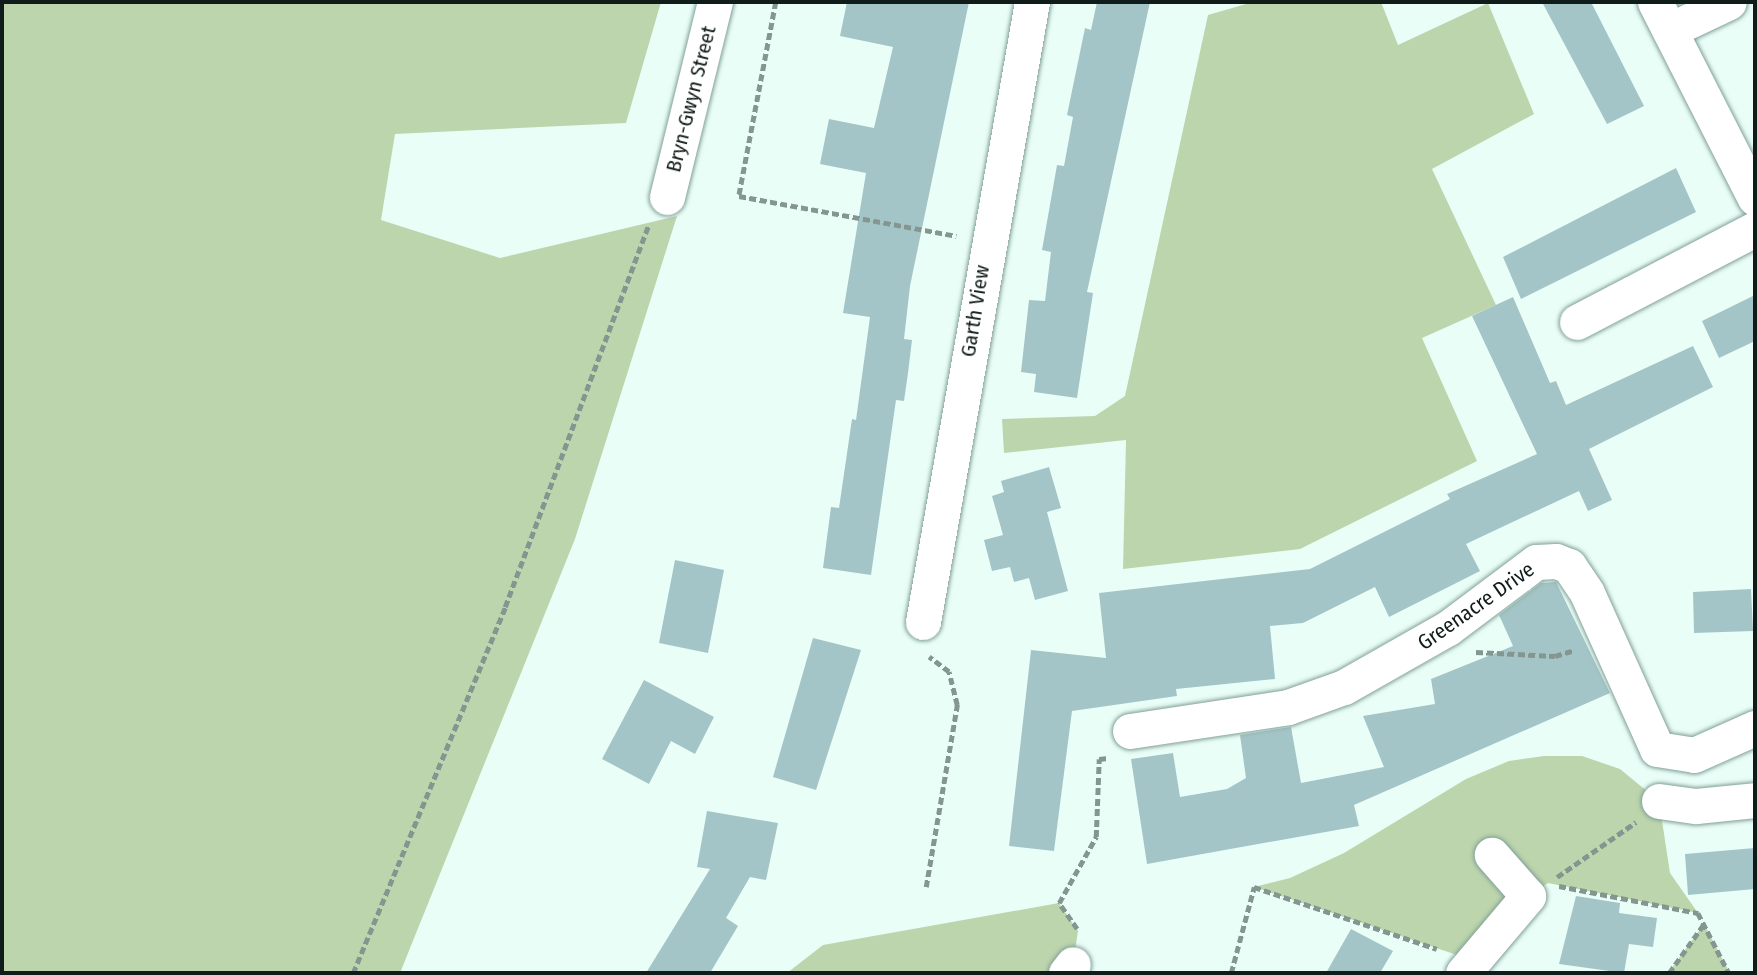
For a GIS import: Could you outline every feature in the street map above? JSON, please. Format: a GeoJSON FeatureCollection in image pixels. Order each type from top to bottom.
{"type":"FeatureCollection","features":[{"type":"Feature","properties":{"kind":"street","name":"Bryn-Gwyn Street"},"geometry":{"type":"LineString","coordinates":[[667,197],[715,2]]}},
{"type":"Feature","properties":{"kind":"street","name":"Garth View"},"geometry":{"type":"LineString","coordinates":[[923,622],[1032,2]]}},
{"type":"Feature","properties":{"kind":"street"},"geometry":{"type":"LineString","coordinates":[[1729,2],[1663,16],[1755,198]]}},
{"type":"Feature","properties":{"kind":"street"},"geometry":{"type":"LineString","coordinates":[[1577,322],[1755,229]]}},
{"type":"Feature","properties":{"kind":"street","name":"Greenacre Drive"},"geometry":{"type":"LineString","coordinates":[[1130,731],[1289,708],[1344,687],[1439,634],[1536,562],[1556,561],[1569,566],[1587,593],[1657,749],[1694,755],[1755,729]]}},
{"type":"Feature","properties":{"kind":"street"},"geometry":{"type":"LineString","coordinates":[[1659,801],[1696,806],[1755,800]]}},
{"type":"Feature","properties":{"kind":"street"},"geometry":{"type":"LineString","coordinates":[[1468,966],[1528,896],[1492,855]]}},
{"type":"Feature","properties":{"kind":"path"},"geometry":{"type":"LineString","coordinates":[[776,2],[738,196],[946,235]]}},
{"type":"Feature","properties":{"kind":"path"},"geometry":{"type":"LineString","coordinates":[[353,973],[505,607],[650,222],[667,197]]}},
{"type":"Feature","properties":{"kind":"path"},"geometry":{"type":"LineString","coordinates":[[1439,634],[1465,653],[1555,656],[1607,640]]}},
{"type":"Feature","properties":{"kind":"path"},"geometry":{"type":"LineString","coordinates":[[926,887],[957,705],[949,672],[929,657]]}},
{"type":"Feature","properties":{"kind":"path"},"geometry":{"type":"LineString","coordinates":[[1073,956],[1059,902],[1096,836],[1099,759],[1125,747],[1130,731]]}},
{"type":"Feature","properties":{"kind":"path"},"geometry":{"type":"LineString","coordinates":[[1659,801],[1619,837],[1548,883],[1698,913],[1730,973]]}},
{"type":"Feature","properties":{"kind":"path"},"geometry":{"type":"LineString","coordinates":[[1231,973],[1254,887],[1468,966]]}},
{"type":"Feature","properties":{"kind":"path"},"geometry":{"type":"LineString","coordinates":[[1669,973],[1704,925]]}},
{"type":"Feature","properties":{"kind":"green space"},"geometry":{"type":"Polygon","coordinates":[[[2,2],[661,2],[626,123],[395,134],[381,220],[500,258],[677,216],[575,539],[400,973],[2,973],[2,2]]]}},
{"type":"Feature","properties":{"kind":"green space"},"geometry":{"type":"Polygon","coordinates":[[[1253,2],[1381,2],[1398,45],[1488,3],[1534,114],[1432,169],[1496,305],[1422,338],[1477,461],[1300,549],[1123,569],[1126,440],[1004,453],[1002,419],[1095,416],[1125,396],[1208,15],[1253,2]]]}},
{"type":"Feature","properties":{"kind":"green space"},"geometry":{"type":"Polygon","coordinates":[[[1544,756],[1582,756],[1620,769],[1659,801],[1670,873],[1698,913],[1548,883],[1528,896],[1472,960],[1254,887],[1290,878],[1344,853],[1466,779],[1509,761],[1544,756]]]}},
{"type":"Feature","properties":{"kind":"green space"},"geometry":{"type":"Polygon","coordinates":[[[1059,903],[1078,931],[1073,964],[1066,973],[787,973],[823,945],[1059,903]]]}},
{"type":"Feature","properties":{"kind":"green space"},"geometry":{"type":"Polygon","coordinates":[[[1704,924],[1730,973],[1668,973],[1704,924]]]}},
{"type":"Feature","properties":{"kind":"building"},"geometry":{"type":"Polygon","coordinates":[[[847,2],[969,2],[910,286],[904,339],[912,340],[908,373],[904,401],[896,400],[871,575],[823,568],[831,507],[839,508],[852,419],[856,420],[870,317],[843,313],[866,173],[820,164],[829,119],[874,128],[893,47],[840,36],[847,2]]]}},
{"type":"Feature","properties":{"kind":"building"},"geometry":{"type":"Polygon","coordinates":[[[1097,2],[1150,2],[1087,292],[1093,293],[1077,398],[1034,392],[1036,374],[1021,372],[1029,300],[1045,301],[1051,252],[1042,250],[1057,165],[1064,166],[1073,117],[1067,115],[1085,28],[1091,30],[1097,2]]]}},
{"type":"Feature","properties":{"kind":"building"},"geometry":{"type":"Polygon","coordinates":[[[1542,2],[1591,2],[1644,106],[1607,124],[1542,2]]]}},
{"type":"Feature","properties":{"kind":"building"},"geometry":{"type":"Polygon","coordinates":[[[1676,168],[1696,212],[1521,299],[1503,257],[1676,168]]]}},
{"type":"Feature","properties":{"kind":"building"},"geometry":{"type":"Polygon","coordinates":[[[1755,295],[1755,341],[1719,358],[1702,321],[1755,295]]]}},
{"type":"Feature","properties":{"kind":"building"},"geometry":{"type":"Polygon","coordinates":[[[1513,297],[1550,383],[1556,381],[1566,405],[1693,346],[1713,387],[1589,449],[1612,500],[1588,511],[1579,491],[1466,544],[1480,571],[1389,617],[1375,587],[1303,623],[1270,626],[1275,679],[1176,689],[1177,696],[1072,711],[1054,851],[1009,846],[1031,650],[1106,658],[1099,593],[1310,569],[1450,499],[1447,494],[1537,454],[1472,316],[1513,297]]]}},
{"type":"Feature","properties":{"kind":"building"},"geometry":{"type":"Polygon","coordinates":[[[1049,467],[1061,508],[1047,512],[1068,591],[1035,600],[1029,578],[1014,582],[1010,567],[992,571],[984,540],[1003,535],[992,496],[1004,492],[1001,481],[1049,467]]]}},
{"type":"Feature","properties":{"kind":"building"},"geometry":{"type":"Polygon","coordinates":[[[675,560],[724,570],[708,653],[659,643],[675,560]]]}},
{"type":"Feature","properties":{"kind":"building"},"geometry":{"type":"Polygon","coordinates":[[[1556,582],[1610,693],[1354,805],[1359,826],[1147,864],[1131,759],[1173,753],[1180,797],[1227,789],[1246,778],[1240,735],[1291,727],[1301,783],[1384,767],[1363,716],[1435,704],[1431,679],[1513,646],[1499,615],[1541,583],[1556,582]]]}},
{"type":"Feature","properties":{"kind":"building"},"geometry":{"type":"Polygon","coordinates":[[[1751,589],[1753,631],[1694,633],[1693,592],[1751,589]]]}},
{"type":"Feature","properties":{"kind":"building"},"geometry":{"type":"Polygon","coordinates":[[[813,638],[861,650],[816,790],[773,777],[813,638]]]}},
{"type":"Feature","properties":{"kind":"building"},"geometry":{"type":"Polygon","coordinates":[[[644,680],[714,717],[695,754],[671,741],[649,784],[602,759],[644,680]]]}},
{"type":"Feature","properties":{"kind":"building"},"geometry":{"type":"Polygon","coordinates":[[[707,811],[778,823],[766,880],[750,877],[726,918],[738,926],[710,973],[646,973],[710,869],[697,867],[707,811]]]}},
{"type":"Feature","properties":{"kind":"building"},"geometry":{"type":"Polygon","coordinates":[[[1755,848],[1755,889],[1688,895],[1685,854],[1755,848]]]}},
{"type":"Feature","properties":{"kind":"building"},"geometry":{"type":"Polygon","coordinates":[[[1576,896],[1620,903],[1619,913],[1657,918],[1653,947],[1629,944],[1624,973],[1559,964],[1576,896]]]}},
{"type":"Feature","properties":{"kind":"building"},"geometry":{"type":"Polygon","coordinates":[[[1351,929],[1393,951],[1380,973],[1326,973],[1351,929]]]}}]}
